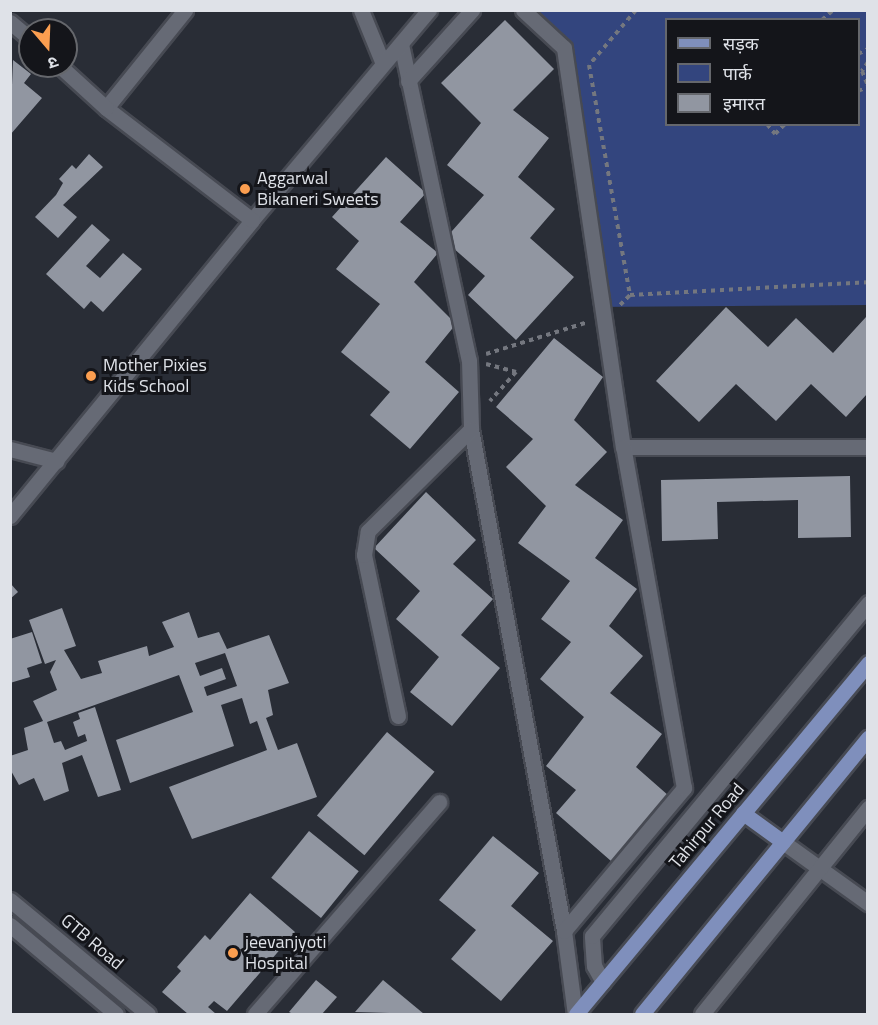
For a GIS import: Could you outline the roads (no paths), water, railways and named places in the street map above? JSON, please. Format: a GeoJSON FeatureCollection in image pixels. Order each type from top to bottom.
{"type":"FeatureCollection","features":[{"type":"Feature","properties":{"kind":"main road","name":"Tahirpur Road"},"geometry":{"type":"LineString","coordinates":[[576,1014],[867,663]]}},
{"type":"Feature","properties":{"kind":"main road"},"geometry":{"type":"LineString","coordinates":[[642,1014],[784,843],[867,738]]}},
{"type":"Feature","properties":{"kind":"main road"},"geometry":{"type":"LineString","coordinates":[[743,813],[784,843]]}},
{"type":"Feature","properties":{"kind":"street"},"geometry":{"type":"LineString","coordinates":[[10,17],[16,10]]}},
{"type":"Feature","properties":{"kind":"street"},"geometry":{"type":"LineString","coordinates":[[106,108],[185,10]]}},
{"type":"Feature","properties":{"kind":"street"},"geometry":{"type":"LineString","coordinates":[[361,10],[383,64]]}},
{"type":"Feature","properties":{"kind":"street"},"geometry":{"type":"LineString","coordinates":[[10,516],[252,220],[429,10]]}},
{"type":"Feature","properties":{"kind":"street"},"geometry":{"type":"LineString","coordinates":[[408,81],[472,10]]}},
{"type":"Feature","properties":{"kind":"street"},"geometry":{"type":"LineString","coordinates":[[523,10],[564,48],[607,318],[623,447],[684,788],[564,931]]}},
{"type":"Feature","properties":{"kind":"street"},"geometry":{"type":"LineString","coordinates":[[401,44],[470,360],[471,425],[564,931],[576,1014]]}},
{"type":"Feature","properties":{"kind":"street"},"geometry":{"type":"LineString","coordinates":[[73,78],[106,108],[252,220]]}},
{"type":"Feature","properties":{"kind":"street"},"geometry":{"type":"LineString","coordinates":[[398,716],[364,555],[368,531],[471,425]]}},
{"type":"Feature","properties":{"kind":"street"},"geometry":{"type":"LineString","coordinates":[[623,447],[867,447]]}},
{"type":"Feature","properties":{"kind":"street"},"geometry":{"type":"LineString","coordinates":[[10,449],[56,460]]}},
{"type":"Feature","properties":{"kind":"street"},"geometry":{"type":"LineString","coordinates":[[603,982],[594,966],[592,936],[867,603]]}},
{"type":"Feature","properties":{"kind":"street"},"geometry":{"type":"LineString","coordinates":[[255,1014],[439,802]]}},
{"type":"Feature","properties":{"kind":"street"},"geometry":{"type":"LineString","coordinates":[[702,1014],[867,808]]}},
{"type":"Feature","properties":{"kind":"street"},"geometry":{"type":"LineString","coordinates":[[784,843],[816,870],[867,903]]}},
{"type":"Feature","properties":{"kind":"street","name":"GTB Road"},"geometry":{"type":"LineString","coordinates":[[10,900],[148,1014]]}},
{"type":"Feature","properties":{"kind":"street"},"geometry":{"type":"LineString","coordinates":[[10,925],[116,1014]]}},
{"type":"Feature","properties":{"kind":"place","name":"Aggarwal Bikaneri Sweets"},"geometry":{"type":"Point","coordinates":[245,189]}},
{"type":"Feature","properties":{"kind":"place","name":"Mother Pixies Kids School"},"geometry":{"type":"Point","coordinates":[91,376]}},
{"type":"Feature","properties":{"kind":"place","name":"jeevanjyoti Hospital"},"geometry":{"type":"Point","coordinates":[233,953]}}]}
